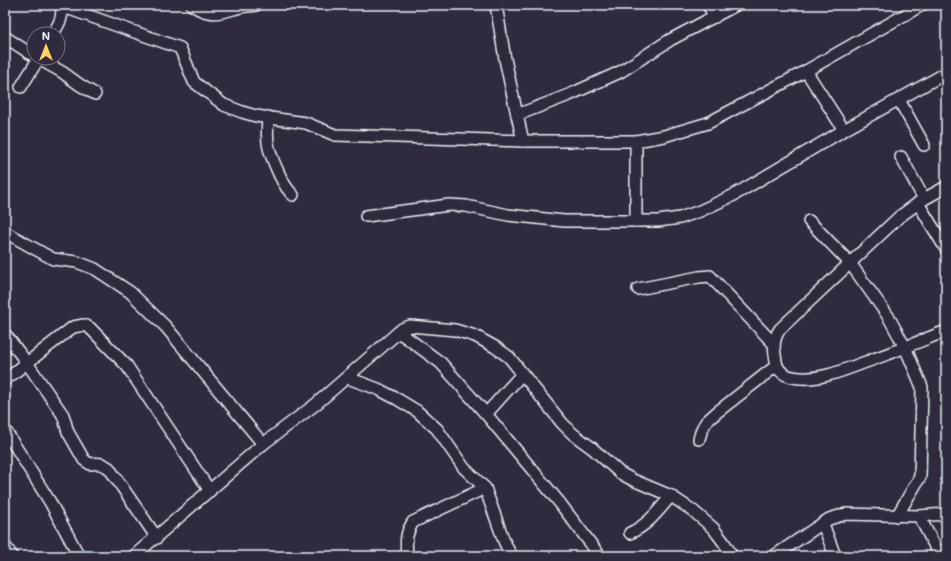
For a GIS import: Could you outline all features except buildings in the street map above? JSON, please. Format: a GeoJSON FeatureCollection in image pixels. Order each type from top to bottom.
{"type":"FeatureCollection","features":[{"type":"Feature","properties":{"kind":"street"},"geometry":{"type":"LineString","coordinates":[[58,26],[62,13],[61,5],[180,48],[194,82],[224,105],[242,112],[306,123],[335,135],[523,141],[636,141],[664,136],[708,123],[806,71],[922,5]]}},
{"type":"Feature","properties":{"kind":"street"},"geometry":{"type":"LineString","coordinates":[[192,5],[208,12],[216,13],[256,5]]}},
{"type":"Feature","properties":{"kind":"street"},"geometry":{"type":"LineString","coordinates":[[496,5],[523,141]]}},
{"type":"Feature","properties":{"kind":"street"},"geometry":{"type":"LineString","coordinates":[[708,5],[715,17]]}},
{"type":"Feature","properties":{"kind":"street"},"geometry":{"type":"LineString","coordinates":[[517,116],[620,72],[670,40],[736,5]]}},
{"type":"Feature","properties":{"kind":"street"},"geometry":{"type":"LineString","coordinates":[[5,38],[26,51]]}},
{"type":"Feature","properties":{"kind":"street"},"geometry":{"type":"LineString","coordinates":[[21,87],[33,66]]}},
{"type":"Feature","properties":{"kind":"street"},"geometry":{"type":"LineString","coordinates":[[51,66],[95,94]]}},
{"type":"Feature","properties":{"kind":"street"},"geometry":{"type":"LineString","coordinates":[[806,71],[844,130]]}},
{"type":"Feature","properties":{"kind":"street"},"geometry":{"type":"LineString","coordinates":[[366,216],[448,205],[466,206],[508,215],[564,221],[658,221],[680,218],[700,211],[734,195],[844,130],[946,74]]}},
{"type":"Feature","properties":{"kind":"street"},"geometry":{"type":"LineString","coordinates":[[899,100],[924,145]]}},
{"type":"Feature","properties":{"kind":"street"},"geometry":{"type":"LineString","coordinates":[[268,117],[267,140],[271,157],[285,186],[293,195]]}},
{"type":"Feature","properties":{"kind":"street"},"geometry":{"type":"LineString","coordinates":[[636,141],[636,221]]}},
{"type":"Feature","properties":{"kind":"street"},"geometry":{"type":"LineString","coordinates":[[901,157],[921,201],[946,249]]}},
{"type":"Feature","properties":{"kind":"street"},"geometry":{"type":"LineString","coordinates":[[946,187],[921,201],[899,217],[780,329],[774,344],[776,366],[783,373],[795,378],[828,375],[905,348],[946,331]]}},
{"type":"Feature","properties":{"kind":"street"},"geometry":{"type":"LineString","coordinates":[[809,220],[850,263],[888,316],[905,348],[922,387],[920,477],[897,516]]}},
{"type":"Feature","properties":{"kind":"street"},"geometry":{"type":"LineString","coordinates":[[5,232],[53,259],[77,262],[95,269],[130,292],[166,327],[263,444]]}},
{"type":"Feature","properties":{"kind":"street"},"geometry":{"type":"LineString","coordinates":[[638,289],[710,276],[774,344]]}},
{"type":"Feature","properties":{"kind":"street"},"geometry":{"type":"LineString","coordinates":[[5,380],[28,364],[73,327],[84,325],[90,328],[127,366],[210,491]]}},
{"type":"Feature","properties":{"kind":"street"},"geometry":{"type":"LineString","coordinates":[[134,556],[157,538],[263,444],[348,378],[405,327],[455,330],[475,336],[509,357],[562,423],[573,434],[592,448],[620,473],[671,496],[692,510],[713,528],[732,556]]}},
{"type":"Feature","properties":{"kind":"street"},"geometry":{"type":"LineString","coordinates":[[399,332],[441,364],[486,414],[559,502],[600,556]]}},
{"type":"Feature","properties":{"kind":"street"},"geometry":{"type":"LineString","coordinates":[[5,334],[28,364],[63,415],[68,432],[84,460],[90,464],[99,463],[109,468],[157,538]]}},
{"type":"Feature","properties":{"kind":"street"},"geometry":{"type":"LineString","coordinates":[[699,439],[706,422],[776,366]]}},
{"type":"Feature","properties":{"kind":"street"},"geometry":{"type":"LineString","coordinates":[[486,414],[522,374]]}},
{"type":"Feature","properties":{"kind":"street"},"geometry":{"type":"LineString","coordinates":[[348,378],[378,389],[417,411],[437,429],[464,468],[485,488],[504,541],[512,556]]}},
{"type":"Feature","properties":{"kind":"street"},"geometry":{"type":"LineString","coordinates":[[5,430],[50,502],[79,556]]}},
{"type":"Feature","properties":{"kind":"street"},"geometry":{"type":"LineString","coordinates":[[407,556],[406,541],[408,530],[413,522],[485,488]]}},
{"type":"Feature","properties":{"kind":"street"},"geometry":{"type":"LineString","coordinates":[[630,532],[639,529],[652,518],[671,496]]}},
{"type":"Feature","properties":{"kind":"street"},"geometry":{"type":"LineString","coordinates":[[774,556],[836,516],[846,514],[919,516],[946,514]]}},
{"type":"Feature","properties":{"kind":"street"},"geometry":{"type":"LineString","coordinates":[[919,516],[940,556]]}},
{"type":"Feature","properties":{"kind":"street"},"geometry":{"type":"LineString","coordinates":[[823,524],[835,556]]}},
{"type":"Feature","properties":{"kind":"street"},"geometry":{"type":"LineString","coordinates":[[5,546],[12,556]]}}]}
